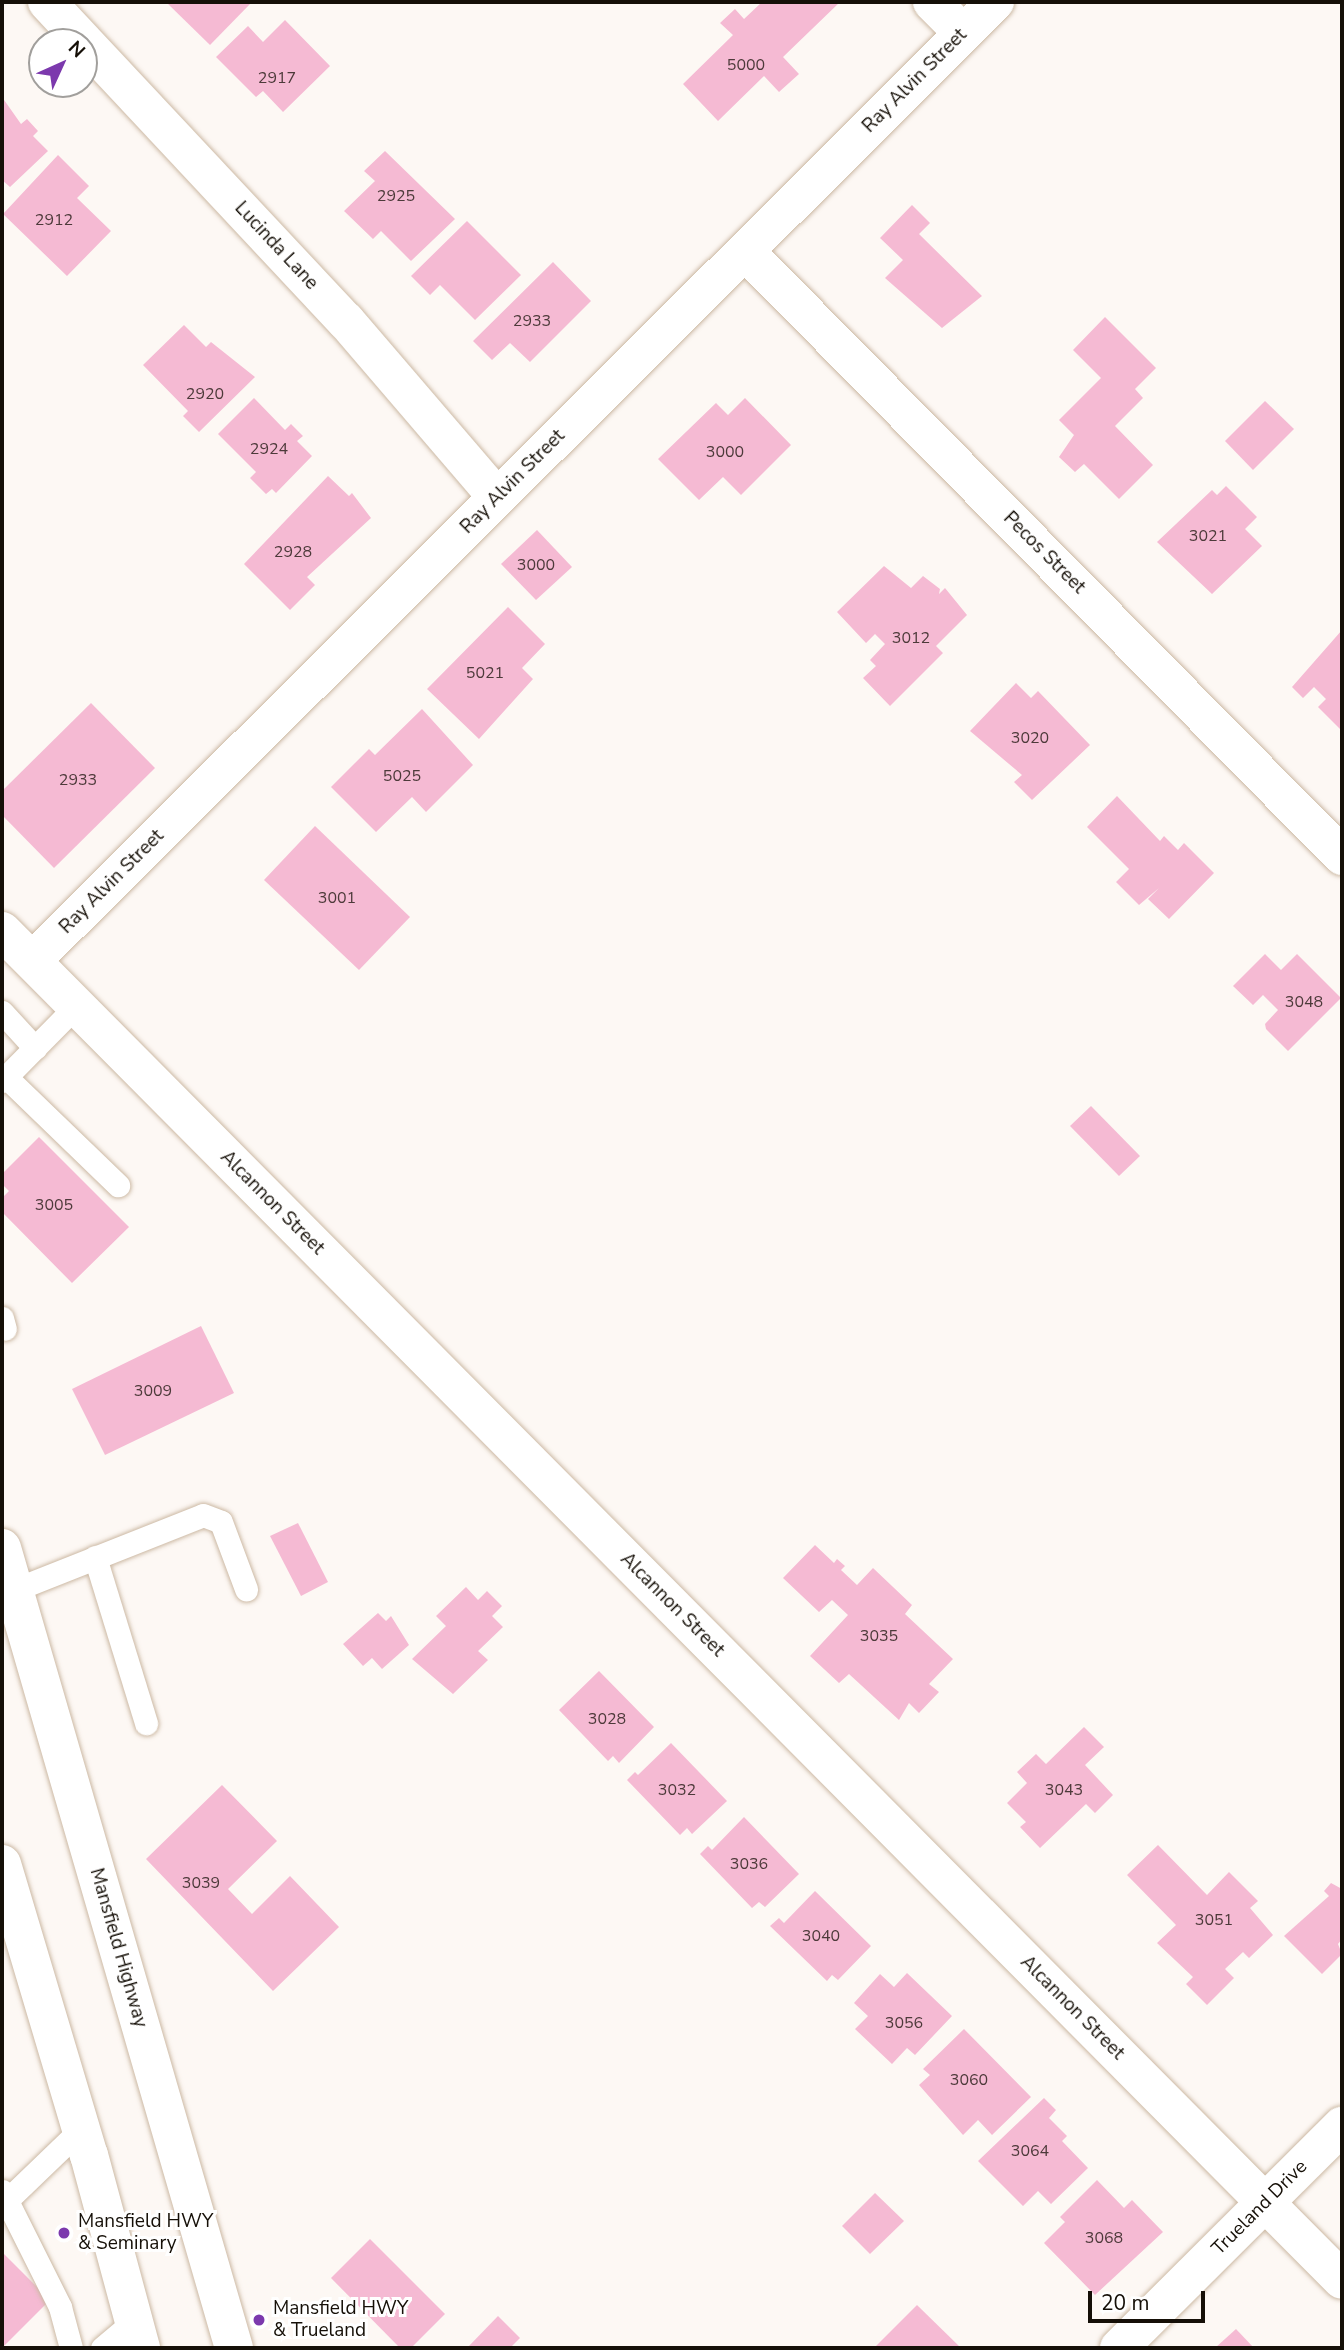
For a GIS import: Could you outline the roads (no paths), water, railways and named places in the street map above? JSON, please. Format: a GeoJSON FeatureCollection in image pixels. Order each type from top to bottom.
{"type":"FeatureCollection","features":[{"type":"Feature","properties":{"kind":"street","name":"Lucinda Lane"},"geometry":{"type":"LineString","coordinates":[[47,2],[346,321],[497,497]]}},
{"type":"Feature","properties":{"kind":"street"},"geometry":{"type":"LineString","coordinates":[[932,2],[963,33]]}},
{"type":"Feature","properties":{"kind":"street","name":"Ray Alvin Street"},"geometry":{"type":"LineString","coordinates":[[32,961],[995,2]]}},
{"type":"Feature","properties":{"kind":"street","name":"Pecos Street"},"geometry":{"type":"LineString","coordinates":[[745,251],[1342,856]]}},
{"type":"Feature","properties":{"kind":"street","name":"Alcannon Street"},"geometry":{"type":"LineString","coordinates":[[2,931],[1342,2280]]}},
{"type":"Feature","properties":{"kind":"street","name":"Mansfield Highway"},"geometry":{"type":"LineString","coordinates":[[2,1548],[234,2348]]}},
{"type":"Feature","properties":{"kind":"street"},"geometry":{"type":"LineString","coordinates":[[2,1865],[81,2129],[137,2335]]}},
{"type":"Feature","properties":{"kind":"street","name":"Trueland Drive"},"geometry":{"type":"LineString","coordinates":[[1119,2348],[1342,2126]]}},
{"type":"Feature","properties":{"kind":"lane"},"geometry":{"type":"LineString","coordinates":[[76,1006],[4,1079],[118,1185]]}},
{"type":"Feature","properties":{"kind":"lane"},"geometry":{"type":"LineString","coordinates":[[2,1012],[34,1048]]}},
{"type":"Feature","properties":{"kind":"lane"},"geometry":{"type":"LineString","coordinates":[[14,1590],[203,1515],[221,1522],[246,1589]]}},
{"type":"Feature","properties":{"kind":"lane"},"geometry":{"type":"LineString","coordinates":[[95,1557],[146,1723]]}},
{"type":"Feature","properties":{"kind":"lane"},"geometry":{"type":"LineString","coordinates":[[71,2348],[60,2306],[4,2198],[81,2129]]}},
{"type":"Feature","properties":{"kind":"lane"},"geometry":{"type":"LineString","coordinates":[[102,2348],[137,2335]]}},
{"type":"Feature","properties":{"kind":"place","name":"Mansfield HWY & Seminary"},"geometry":{"type":"Point","coordinates":[64,2233]}},
{"type":"Feature","properties":{"kind":"place","name":"Mansfield HWY & Trueland"},"geometry":{"type":"Point","coordinates":[259,2320]}}]}
